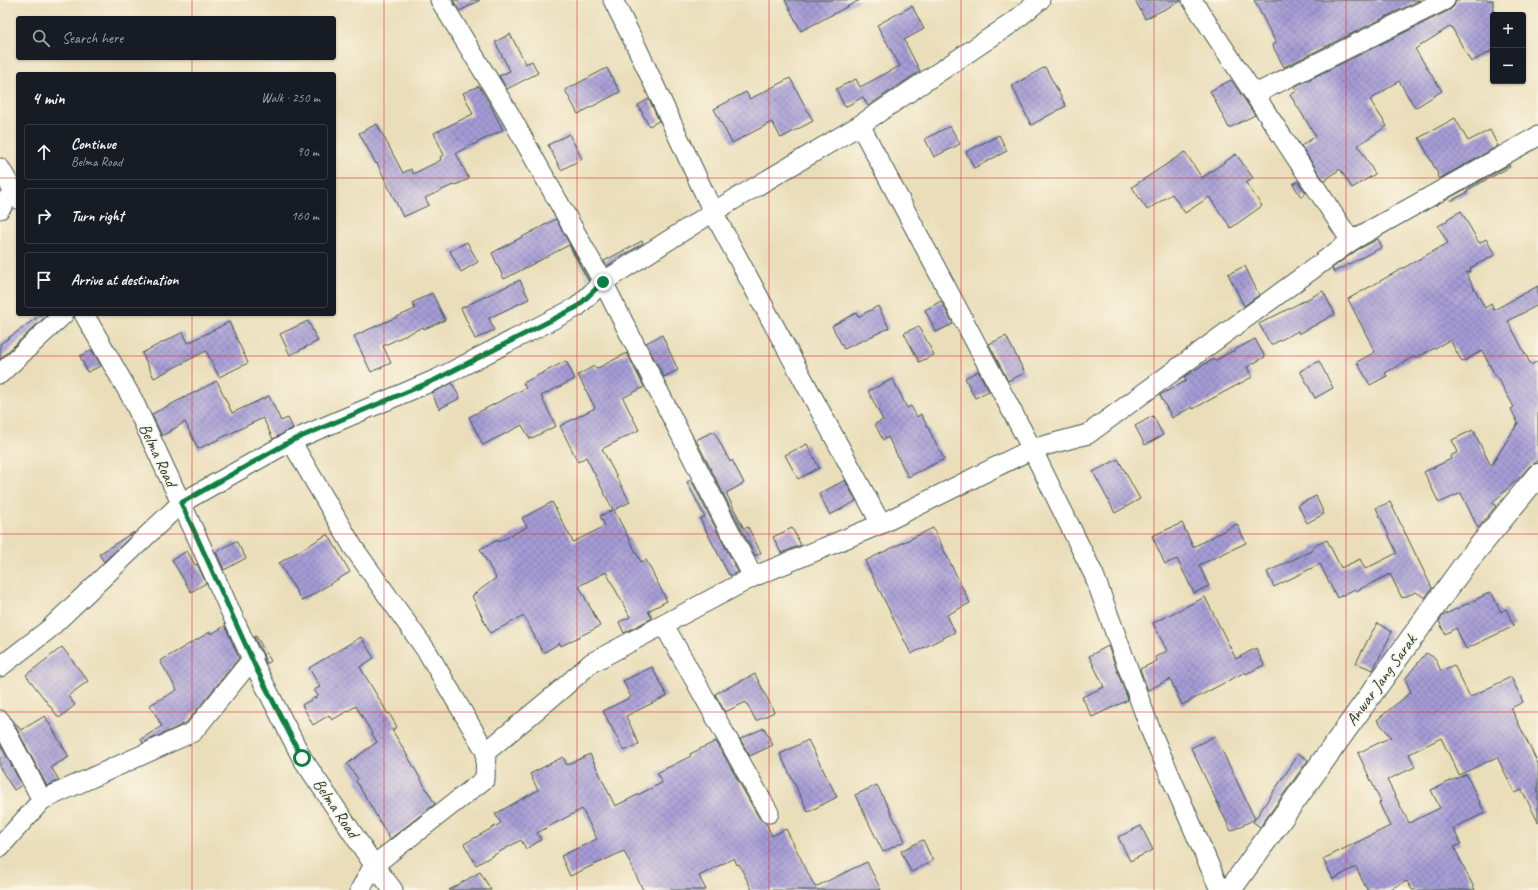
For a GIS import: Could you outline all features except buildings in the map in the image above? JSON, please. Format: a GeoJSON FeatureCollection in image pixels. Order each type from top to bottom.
{"type":"FeatureCollection","features":[{"type":"Feature","properties":{"kind":"main road","name":"Anwar Jang Sarak"},"geometry":{"type":"LineString","coordinates":[[1230,890],[1465,564],[1538,475]]}},
{"type":"Feature","properties":{"kind":"street"},"geometry":{"type":"LineString","coordinates":[[440,0],[510,115],[603,282],[753,576]]}},
{"type":"Feature","properties":{"kind":"street"},"geometry":{"type":"LineString","coordinates":[[613,0],[642,57],[713,212],[881,524]]}},
{"type":"Feature","properties":{"kind":"street"},"geometry":{"type":"LineString","coordinates":[[0,667],[48,630],[181,503],[291,441],[437,379],[577,307],[603,282],[713,212],[860,126],[1012,23],[1040,0]]}},
{"type":"Feature","properties":{"kind":"street"},"geometry":{"type":"LineString","coordinates":[[1192,0],[1351,241]]}},
{"type":"Feature","properties":{"kind":"street"},"geometry":{"type":"LineString","coordinates":[[1255,94],[1445,0]]}},
{"type":"Feature","properties":{"kind":"street"},"geometry":{"type":"LineString","coordinates":[[860,126],[1032,449],[1094,575],[1152,734],[1220,890]]}},
{"type":"Feature","properties":{"kind":"street"},"geometry":{"type":"LineString","coordinates":[[486,752],[591,663],[753,576],[881,524],[1032,449],[1088,434],[1351,241],[1538,136]]}},
{"type":"Feature","properties":{"kind":"street"},"geometry":{"type":"LineString","coordinates":[[0,168],[16,195],[0,209]]}},
{"type":"Feature","properties":{"kind":"street"},"geometry":{"type":"LineString","coordinates":[[0,374],[62,316]]}},
{"type":"Feature","properties":{"kind":"street","name":"Belma Road"},"geometry":{"type":"LineString","coordinates":[[85,316],[133,400],[252,658],[302,758],[374,865],[393,890]]}},
{"type":"Feature","properties":{"kind":"street"},"geometry":{"type":"LineString","coordinates":[[291,441],[353,547],[428,653],[486,752],[485,779],[374,865],[360,890]]}},
{"type":"Feature","properties":{"kind":"street"},"geometry":{"type":"LineString","coordinates":[[664,625],[769,814]]}},
{"type":"Feature","properties":{"kind":"street"},"geometry":{"type":"LineString","coordinates":[[0,847],[42,800],[193,732],[252,658]]}},
{"type":"Feature","properties":{"kind":"street"},"geometry":{"type":"LineString","coordinates":[[0,720],[42,800]]}},
{"type":"Feature","properties":{"kind":"route"},"geometry":{"type":"LineString","coordinates":[[302,758],[256,668],[181,503],[291,441],[437,379],[577,307],[603,282]]}}]}
